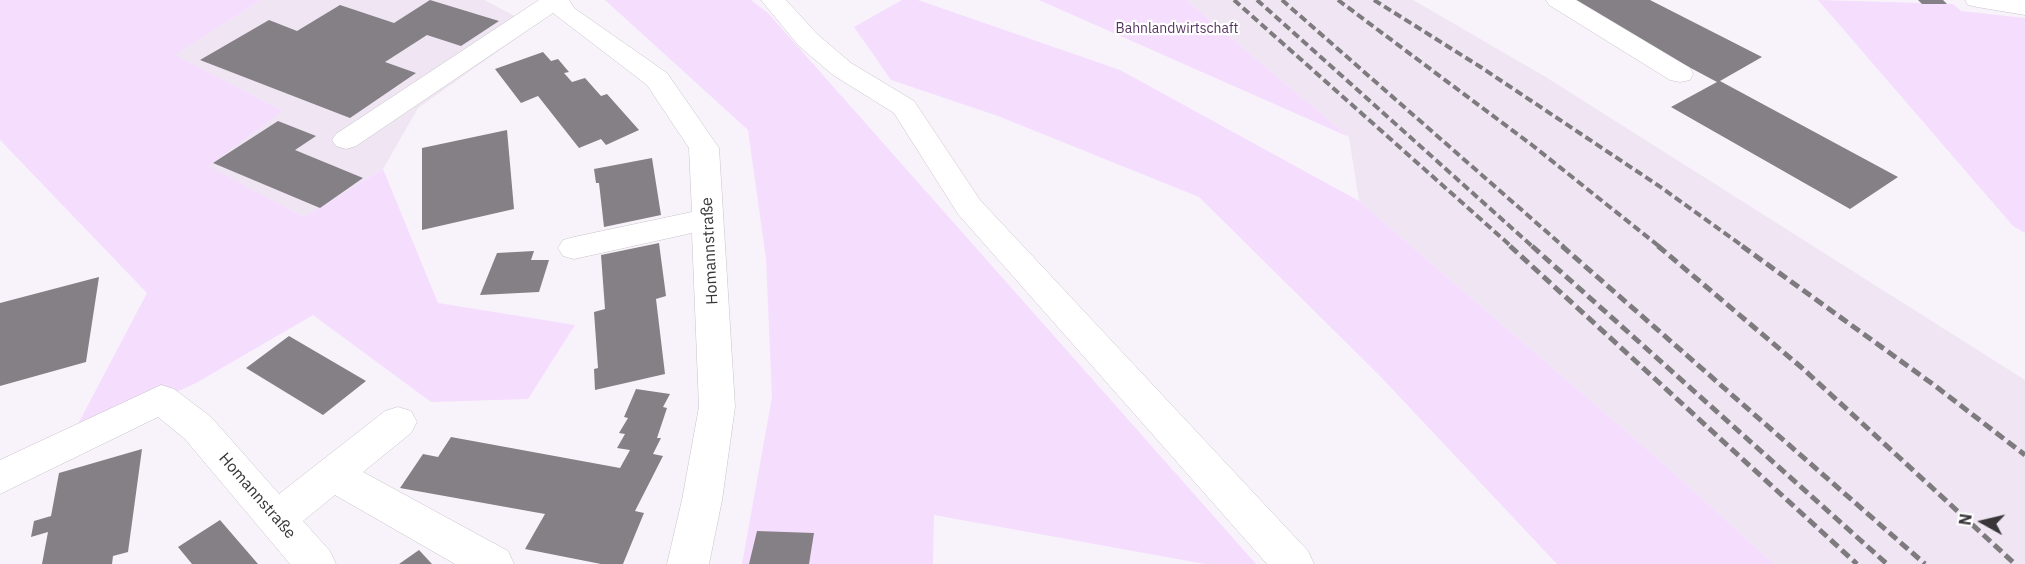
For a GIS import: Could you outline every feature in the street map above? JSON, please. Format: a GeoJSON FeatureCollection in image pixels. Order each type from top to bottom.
{"type":"FeatureCollection","features":[{"type":"Feature","properties":{"kind":"street"},"geometry":{"type":"LineString","coordinates":[[346,140],[556,0]]}},
{"type":"Feature","properties":{"kind":"street","name":"Homannstraße"},"geometry":{"type":"LineString","coordinates":[[556,0],[565,13],[657,79],[704,148],[717,408],[702,500],[688,564]]}},
{"type":"Feature","properties":{"kind":"street"},"geometry":{"type":"LineString","coordinates":[[772,0],[808,40],[842,69],[904,107],[969,207],[1293,564]]}},
{"type":"Feature","properties":{"kind":"street"},"geometry":{"type":"LineString","coordinates":[[1977,0],[2025,7]]}},
{"type":"Feature","properties":{"kind":"street"},"geometry":{"type":"LineString","coordinates":[[1568,5],[1680,74]]}},
{"type":"Feature","properties":{"kind":"street"},"geometry":{"type":"LineString","coordinates":[[574,248],[708,219]]}},
{"type":"Feature","properties":{"kind":"street","name":"Homannstraße"},"geometry":{"type":"LineString","coordinates":[[0,478],[161,399],[198,428],[315,564]]}},
{"type":"Feature","properties":{"kind":"street"},"geometry":{"type":"LineString","coordinates":[[277,519],[398,423]]}},
{"type":"Feature","properties":{"kind":"street"},"geometry":{"type":"LineString","coordinates":[[331,474],[493,564]]}},
{"type":"Feature","properties":{"kind":"shaded area"},"geometry":{"type":"Polygon","coordinates":[[[261,0],[484,0],[534,26],[418,108],[383,169],[304,217],[207,166],[283,111],[174,55],[261,0]]]}},
{"type":"Feature","properties":{"kind":"shaded area"},"geometry":{"type":"Polygon","coordinates":[[[1186,0],[1413,0],[1544,76],[2025,380],[2025,564],[1774,564],[1663,463],[1359,201],[1349,137],[1186,0]]]}},
{"type":"Feature","properties":{"kind":"green space"},"geometry":{"type":"Polygon","coordinates":[[[0,0],[261,0],[175,55],[283,111],[208,166],[304,217],[383,169],[438,303],[575,325],[528,399],[431,402],[313,315],[196,383],[68,443],[147,293],[0,140],[0,0]]]}},
{"type":"Feature","properties":{"kind":"green space"},"geometry":{"type":"Polygon","coordinates":[[[605,0],[751,0],[768,13],[1256,564],[1205,564],[934,515],[933,564],[742,564],[772,397],[766,259],[748,130],[605,0]]]}},
{"type":"Feature","properties":{"kind":"green space"},"geometry":{"type":"Polygon","coordinates":[[[902,0],[918,0],[1120,70],[1359,201],[1663,463],[1774,564],[1557,564],[1379,375],[1199,197],[998,116],[891,80],[854,27],[902,0]]]}},
{"type":"Feature","properties":{"kind":"green space","name":"Bahnlandwirtschaft"},"geometry":{"type":"Polygon","coordinates":[[[1039,0],[1186,0],[1349,137],[1039,0]]]}},
{"type":"Feature","properties":{"kind":"green space"},"geometry":{"type":"Polygon","coordinates":[[[1818,0],[1953,4],[1961,11],[2025,18],[2025,233],[2013,226],[1818,0]]]}},
{"type":"Feature","properties":{"kind":"building"},"geometry":{"type":"Polygon","coordinates":[[[430,0],[499,21],[461,46],[427,35],[385,62],[416,73],[350,118],[200,60],[269,20],[297,31],[340,5],[394,23],[430,0]]]}},
{"type":"Feature","properties":{"kind":"building"},"geometry":{"type":"Polygon","coordinates":[[[1570,0],[1650,0],[1762,57],[1720,81],[1898,177],[1850,209],[1671,107],[1717,82],[1567,2],[1570,0]]]}},
{"type":"Feature","properties":{"kind":"building"},"geometry":{"type":"Polygon","coordinates":[[[1918,0],[1943,0],[1947,4],[1922,4],[1918,0]]]}},
{"type":"Feature","properties":{"kind":"building"},"geometry":{"type":"Polygon","coordinates":[[[543,52],[551,61],[558,59],[569,72],[564,73],[572,82],[585,78],[601,96],[607,94],[639,130],[606,145],[601,139],[579,148],[538,96],[521,103],[495,69],[543,52]]]}},
{"type":"Feature","properties":{"kind":"building"},"geometry":{"type":"Polygon","coordinates":[[[278,121],[316,136],[295,150],[363,178],[320,208],[213,163],[278,121]]]}},
{"type":"Feature","properties":{"kind":"building"},"geometry":{"type":"Polygon","coordinates":[[[507,130],[514,209],[422,230],[422,148],[507,130]]]}},
{"type":"Feature","properties":{"kind":"building"},"geometry":{"type":"Polygon","coordinates":[[[652,158],[661,215],[604,227],[599,183],[596,183],[594,169],[652,158]]]}},
{"type":"Feature","properties":{"kind":"building"},"geometry":{"type":"Polygon","coordinates":[[[659,243],[666,296],[656,299],[665,374],[595,390],[594,369],[598,368],[594,312],[605,309],[601,255],[659,243]]]}},
{"type":"Feature","properties":{"kind":"building"},"geometry":{"type":"Polygon","coordinates":[[[534,251],[531,260],[549,260],[539,292],[480,295],[497,253],[534,251]]]}},
{"type":"Feature","properties":{"kind":"building"},"geometry":{"type":"Polygon","coordinates":[[[99,277],[86,362],[0,386],[0,303],[99,277]]]}},
{"type":"Feature","properties":{"kind":"building"},"geometry":{"type":"Polygon","coordinates":[[[289,336],[366,381],[323,415],[246,368],[289,336]]]}},
{"type":"Feature","properties":{"kind":"building"},"geometry":{"type":"Polygon","coordinates":[[[636,389],[670,394],[663,407],[667,408],[657,438],[661,438],[653,454],[663,456],[635,511],[644,513],[623,564],[601,564],[525,549],[545,514],[400,488],[423,454],[438,457],[451,437],[620,468],[630,450],[617,448],[625,434],[619,433],[628,418],[624,417],[636,389]]]}},
{"type":"Feature","properties":{"kind":"building"},"geometry":{"type":"Polygon","coordinates":[[[142,449],[128,552],[113,556],[112,564],[42,564],[48,532],[31,537],[34,521],[51,516],[59,473],[142,449]]]}},
{"type":"Feature","properties":{"kind":"building"},"geometry":{"type":"Polygon","coordinates":[[[220,520],[258,564],[192,564],[178,547],[220,520]]]}},
{"type":"Feature","properties":{"kind":"building"},"geometry":{"type":"Polygon","coordinates":[[[757,531],[814,533],[809,564],[749,564],[757,531]]]}},
{"type":"Feature","properties":{"kind":"building"},"geometry":{"type":"Polygon","coordinates":[[[419,550],[432,564],[399,564],[419,550]]]}},
{"type":"Feature","properties":{"kind":"railway"},"geometry":{"type":"LineString","coordinates":[[1234,0],[1512,247]]}},
{"type":"Feature","properties":{"kind":"railway"},"geometry":{"type":"LineString","coordinates":[[1257,0],[1533,247]]}},
{"type":"Feature","properties":{"kind":"railway"},"geometry":{"type":"LineString","coordinates":[[1282,0],[1564,247]]}},
{"type":"Feature","properties":{"kind":"railway"},"geometry":{"type":"LineString","coordinates":[[1338,0],[1532,145],[1660,247]]}},
{"type":"Feature","properties":{"kind":"railway"},"geometry":{"type":"LineString","coordinates":[[1374,0],[1479,66],[1659,186],[1744,247]]}},
{"type":"Feature","properties":{"kind":"railway"},"geometry":{"type":"LineString","coordinates":[[1510,246],[1857,564]]}},
{"type":"Feature","properties":{"kind":"railway"},"geometry":{"type":"LineString","coordinates":[[1532,246],[1887,564]]}},
{"type":"Feature","properties":{"kind":"railway"},"geometry":{"type":"LineString","coordinates":[[1562,246],[1925,564]]}},
{"type":"Feature","properties":{"kind":"railway"},"geometry":{"type":"LineString","coordinates":[[1658,246],[1801,367],[2015,564]]}},
{"type":"Feature","properties":{"kind":"railway"},"geometry":{"type":"LineString","coordinates":[[1742,246],[1934,385],[2025,455]]}}]}
